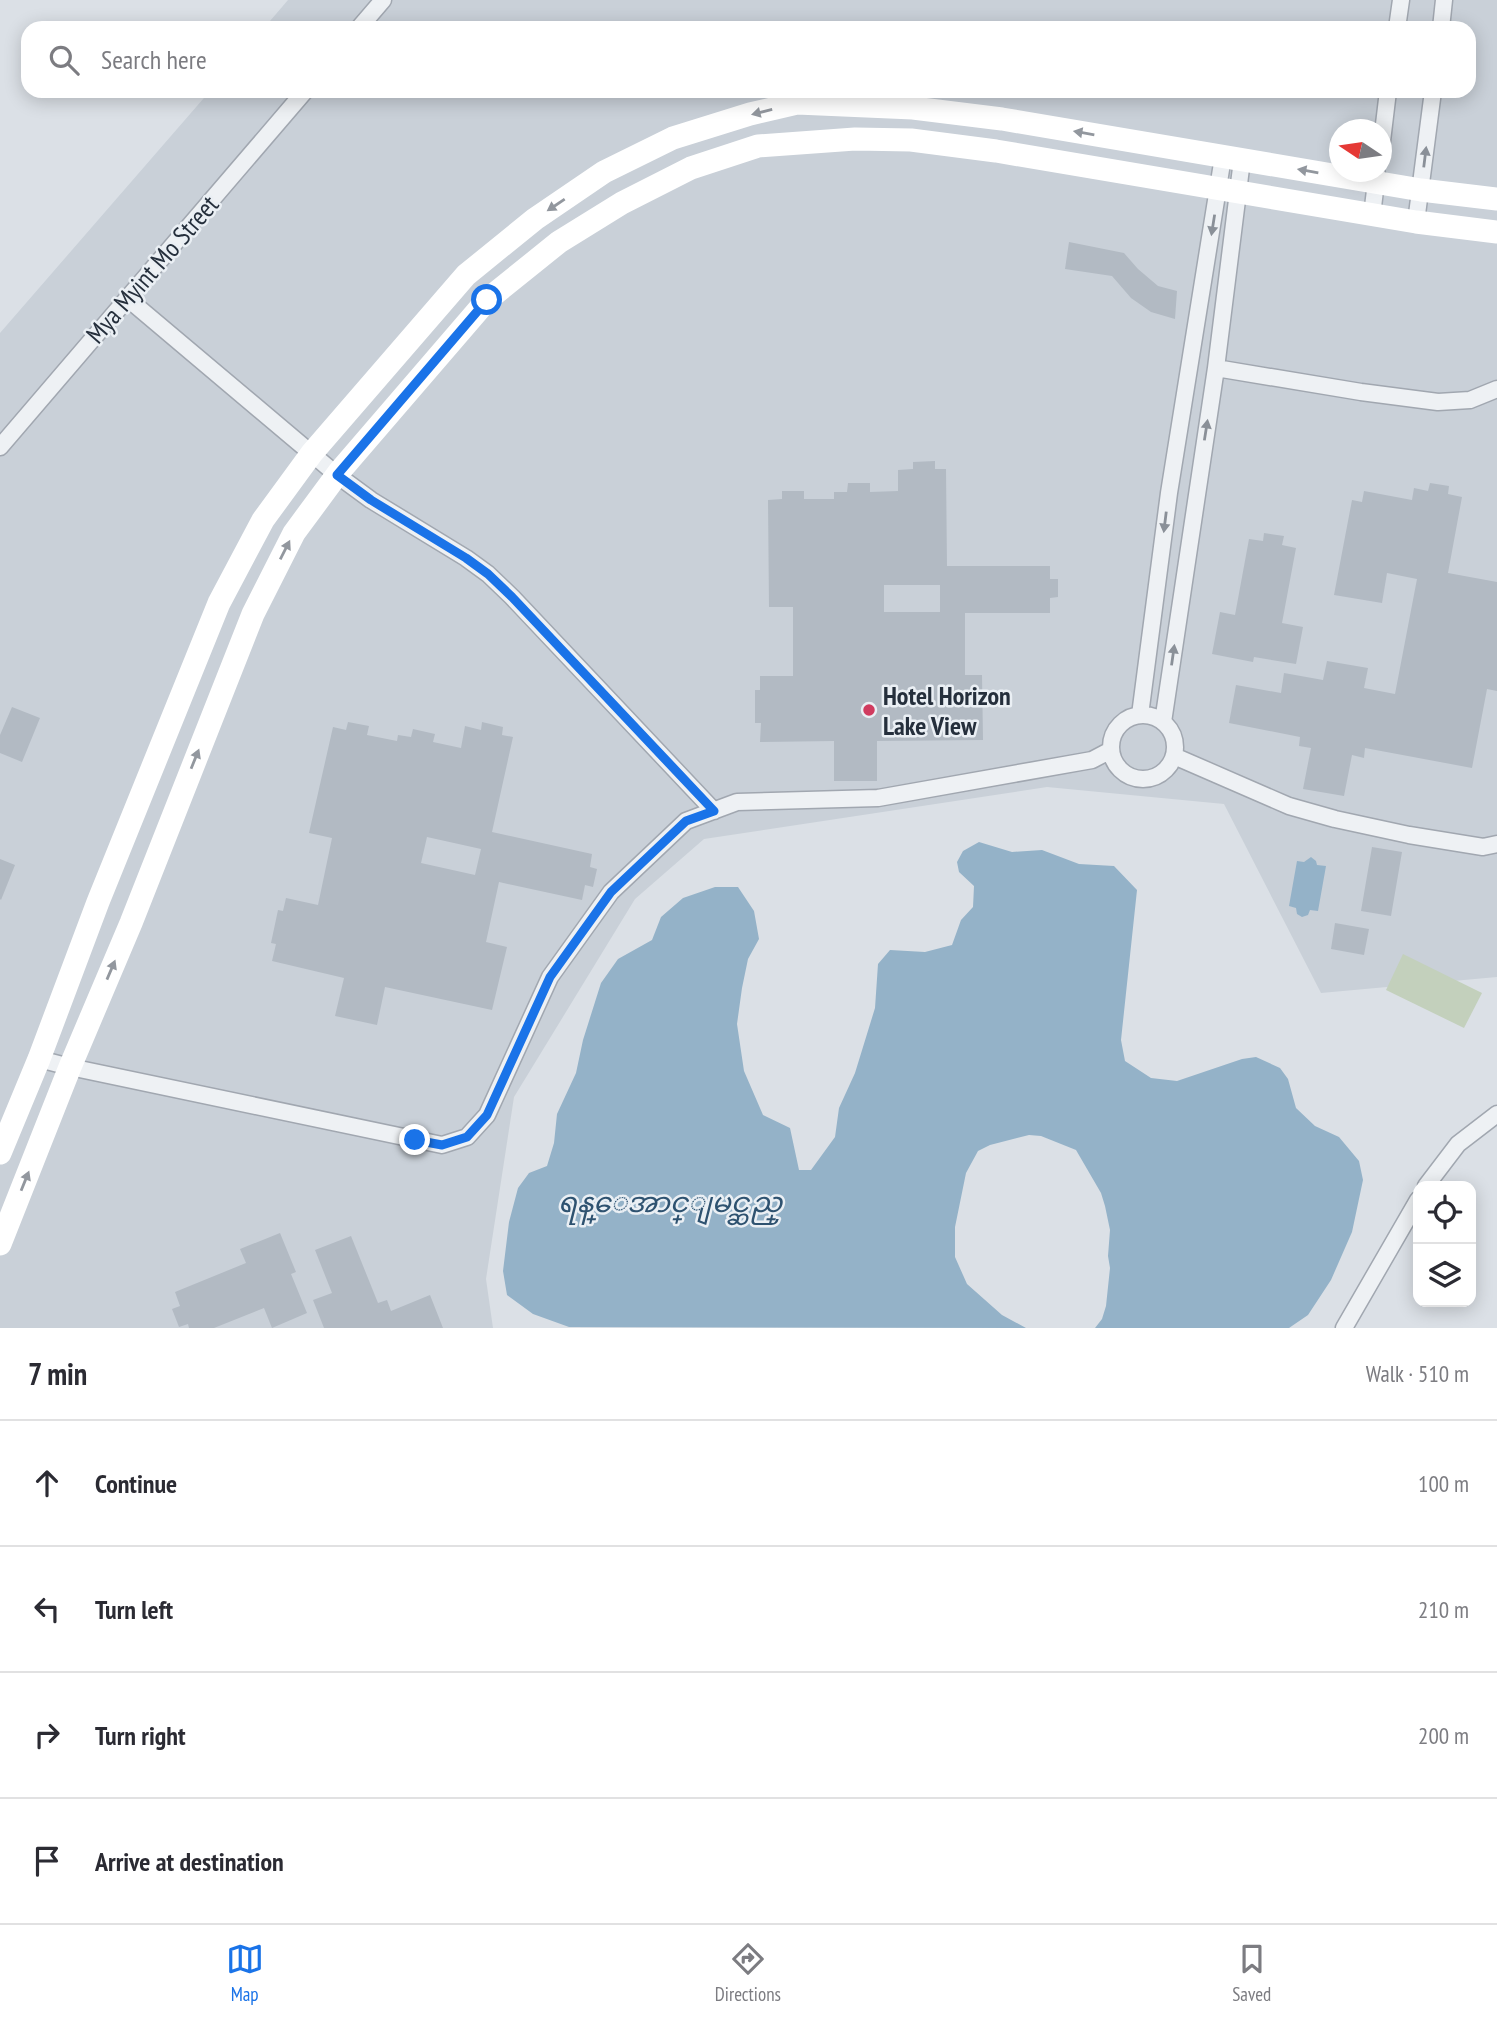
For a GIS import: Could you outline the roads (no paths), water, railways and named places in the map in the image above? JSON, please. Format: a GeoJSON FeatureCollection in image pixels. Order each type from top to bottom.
{"type":"FeatureCollection","features":[{"type":"Feature","properties":{"kind":"main road"},"geometry":{"type":"LineString","coordinates":[[0,1153],[219,603],[263,520],[312,453],[466,275],[535,219],[604,172],[673,138],[750,114],[797,103],[913,108],[1002,119],[1233,159],[1329,171]]}},
{"type":"Feature","properties":{"kind":"main road"},"geometry":{"type":"LineString","coordinates":[[0,1244],[253,614],[294,533],[337,475],[487,300],[559,242],[622,202],[691,168],[758,146],[855,139],[911,140],[1009,153],[1416,222],[1497,232]]}},
{"type":"Feature","properties":{"kind":"main road"},"geometry":{"type":"LineString","coordinates":[[1392,181],[1421,190],[1497,199]]}},
{"type":"Feature","properties":{"kind":"street"},"geometry":{"type":"LineString","coordinates":[[365,21],[383,0]]}},
{"type":"Feature","properties":{"kind":"street"},"geometry":{"type":"LineString","coordinates":[[1398,21],[1401,0]]}},
{"type":"Feature","properties":{"kind":"street"},"geometry":{"type":"LineString","coordinates":[[1442,21],[1444,0]]}},
{"type":"Feature","properties":{"kind":"street","name":"Mya Myint Mo Street"},"geometry":{"type":"LineString","coordinates":[[0,447],[299,98]]}},
{"type":"Feature","properties":{"kind":"street"},"geometry":{"type":"LineString","coordinates":[[1384,119],[1387,98]]}},
{"type":"Feature","properties":{"kind":"street"},"geometry":{"type":"LineString","coordinates":[[1416,222],[1432,98]]}},
{"type":"Feature","properties":{"kind":"street"},"geometry":{"type":"LineString","coordinates":[[1140,715],[1169,493],[1233,159]]}},
{"type":"Feature","properties":{"kind":"street"},"geometry":{"type":"LineString","coordinates":[[1373,215],[1376,182]]}},
{"type":"Feature","properties":{"kind":"street"},"geometry":{"type":"LineString","coordinates":[[1163,722],[1216,368],[1228,191]]}},
{"type":"Feature","properties":{"kind":"street"},"geometry":{"type":"LineString","coordinates":[[127,298],[337,475],[371,500],[488,574],[714,811]]}},
{"type":"Feature","properties":{"kind":"street"},"geometry":{"type":"LineString","coordinates":[[1216,368],[1438,402],[1470,400],[1497,389]]}},
{"type":"Feature","properties":{"kind":"street"},"geometry":{"type":"LineString","coordinates":[[1169,493],[1195,498]]}},
{"type":"Feature","properties":{"kind":"street"},"geometry":{"type":"LineString","coordinates":[[1140,715],[1152,716],[1163,722],[1171,732],[1175,744],[1174,756],[1168,767],[1158,775],[1146,779],[1134,778],[1123,772],[1115,762],[1111,750],[1118,727],[1128,719],[1140,715]]}},
{"type":"Feature","properties":{"kind":"street"},"geometry":{"type":"LineString","coordinates":[[39,1059],[70,1068],[442,1145],[467,1137],[487,1115],[550,977],[611,892],[686,821],[737,802],[878,797],[1092,760],[1111,750]]}},
{"type":"Feature","properties":{"kind":"street"},"geometry":{"type":"LineString","coordinates":[[1174,756],[1289,806],[1335,819],[1483,847],[1497,844]]}},
{"type":"Feature","properties":{"kind":"street"},"geometry":{"type":"LineString","coordinates":[[1430,1181],[1458,1144],[1497,1114]]}},
{"type":"Feature","properties":{"kind":"street"},"geometry":{"type":"LineString","coordinates":[[1344,1328],[1413,1209]]}},
{"type":"Feature","properties":{"kind":"water","name":"ရန္ေအာင္ျမင္ဆည္"},"geometry":{"type":"Polygon","coordinates":[[[979,842],[1012,852],[1042,850],[1079,864],[1114,866],[1137,890],[1121,1040],[1125,1061],[1151,1078],[1177,1081],[1242,1059],[1256,1057],[1280,1068],[1288,1079],[1296,1108],[1315,1126],[1339,1137],[1359,1161],[1363,1180],[1352,1232],[1331,1280],[1308,1315],[1289,1328],[1095,1328],[1102,1319],[1106,1306],[1110,1268],[1110,1230],[1101,1193],[1076,1150],[1041,1136],[1029,1135],[990,1145],[978,1151],[966,1173],[955,1227],[955,1257],[967,1284],[1002,1315],[1026,1328],[569,1327],[533,1314],[507,1295],[503,1271],[509,1222],[518,1188],[529,1173],[547,1166],[554,1143],[557,1114],[576,1073],[601,983],[618,959],[652,940],[661,917],[683,898],[715,887],[738,887],[754,911],[759,939],[748,959],[737,1024],[744,1071],[763,1115],[790,1128],[799,1170],[811,1170],[835,1137],[839,1108],[855,1073],[875,1008],[878,964],[890,950],[925,952],[952,945],[961,920],[973,907],[974,886],[959,872],[957,862],[963,851],[979,842]]]}},
{"type":"Feature","properties":{"kind":"water"},"geometry":{"type":"Polygon","coordinates":[[[1311,857],[1317,865],[1326,866],[1318,911],[1310,910],[1308,915],[1302,917],[1297,914],[1296,908],[1289,906],[1297,861],[1304,862],[1311,857]]]}},
{"type":"Feature","properties":{"kind":"place","name":"Hotel Horizon Lake View"},"geometry":{"type":"Point","coordinates":[869,710]}}]}
